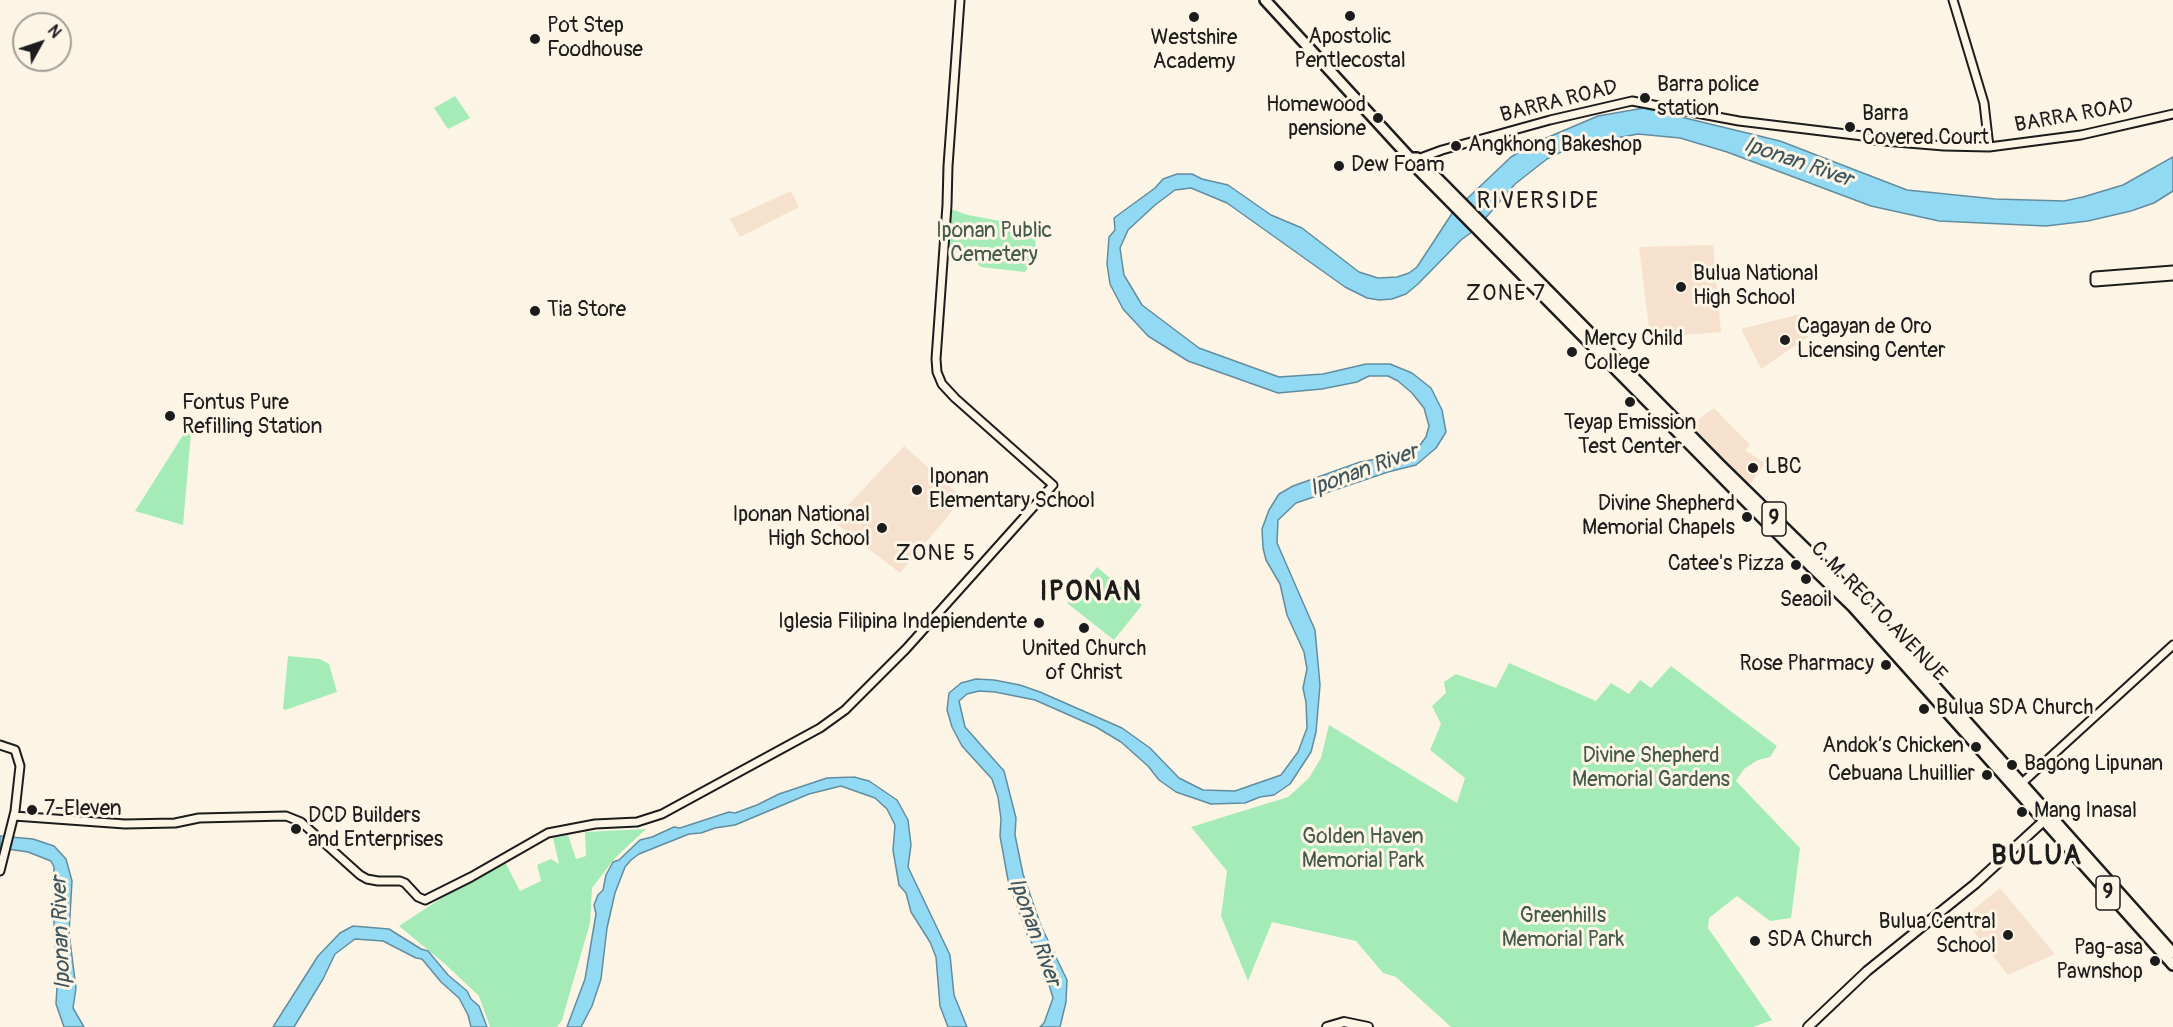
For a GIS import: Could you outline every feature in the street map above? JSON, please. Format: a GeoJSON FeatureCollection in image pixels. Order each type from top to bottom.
{"type":"FeatureCollection","features":[{"type":"Feature","properties":{"kind":"highway","name":"9"},"geometry":{"type":"LineString","coordinates":[[1265,0],[1413,160]]}},
{"type":"Feature","properties":{"kind":"highway","name":"C. M. RECTO AVENUE"},"geometry":{"type":"LineString","coordinates":[[1413,160],[1444,194],[1488,234],[1853,595],[2022,783],[2047,818]]}},
{"type":"Feature","properties":{"kind":"highway","name":"C. M. RECTO AVENUE"},"geometry":{"type":"LineString","coordinates":[[1413,160],[1457,198],[1488,234],[1794,550],[1853,607],[2115,894],[2173,965]]}},
{"type":"Feature","properties":{"kind":"highway","name":"C. M. RECTO AVENUE"},"geometry":{"type":"LineString","coordinates":[[2115,894],[2173,953]]}},
{"type":"Feature","properties":{"kind":"main road"},"geometry":{"type":"LineString","coordinates":[[1808,1027],[1868,971],[1981,878],[2047,818]]}},
{"type":"Feature","properties":{"kind":"main road"},"geometry":{"type":"LineString","coordinates":[[1327,1027],[1344,1022],[1368,1027]]}},
{"type":"Feature","properties":{"kind":"street"},"geometry":{"type":"LineString","coordinates":[[14,816],[125,824],[174,823],[199,818],[286,816],[301,822],[360,875],[372,880],[400,880],[418,897],[425,900],[471,878],[548,833],[595,824],[637,822],[662,814],[826,725],[845,710],[906,649],[1053,485],[955,398],[942,384],[937,372],[936,359],[960,0]]}},
{"type":"Feature","properties":{"kind":"street"},"geometry":{"type":"LineString","coordinates":[[1953,0],[1984,103],[1989,147]]}},
{"type":"Feature","properties":{"kind":"street","name":"BARRA ROAD"},"geometry":{"type":"LineString","coordinates":[[1413,160],[1550,120],[1632,100],[1739,121],[1863,136],[1872,140],[1944,146],[1989,147],[2081,135],[2173,114]]}},
{"type":"Feature","properties":{"kind":"street"},"geometry":{"type":"LineString","coordinates":[[2173,270],[2095,279],[2173,276]]}},
{"type":"Feature","properties":{"kind":"street"},"geometry":{"type":"LineString","coordinates":[[2022,783],[2173,645]]}},
{"type":"Feature","properties":{"kind":"street"},"geometry":{"type":"LineString","coordinates":[[0,745],[11,748],[19,759],[14,816],[0,871]]}},
{"type":"Feature","properties":{"kind":"shaded area"},"geometry":{"type":"Polygon","coordinates":[[[791,191],[799,207],[740,237],[730,219],[791,191]]]}},
{"type":"Feature","properties":{"kind":"shaded area","name":"Bulua National High School"},"geometry":{"type":"Polygon","coordinates":[[[1713,245],[1721,332],[1657,337],[1649,327],[1639,247],[1713,245]]]}},
{"type":"Feature","properties":{"kind":"shaded area"},"geometry":{"type":"Polygon","coordinates":[[[1800,314],[1808,337],[1761,369],[1741,329],[1800,314]]]}},
{"type":"Feature","properties":{"kind":"shaded area"},"geometry":{"type":"Polygon","coordinates":[[[1714,408],[1750,445],[1745,450],[1765,463],[1749,486],[1690,429],[1692,424],[1714,408]]]}},
{"type":"Feature","properties":{"kind":"shaded area"},"geometry":{"type":"Polygon","coordinates":[[[904,446],[963,498],[900,573],[833,521],[904,446]]]}},
{"type":"Feature","properties":{"kind":"shaded area","name":"Bulua Central School"},"geometry":{"type":"Polygon","coordinates":[[[2000,888],[2055,954],[2008,975],[1963,918],[2000,888]]]}},
{"type":"Feature","properties":{"kind":"green space"},"geometry":{"type":"Polygon","coordinates":[[[455,96],[470,118],[448,129],[434,108],[455,96]]]}},
{"type":"Feature","properties":{"kind":"green space","name":"Iponan Public Cemetery"},"geometry":{"type":"Polygon","coordinates":[[[945,207],[968,215],[1017,224],[1035,239],[1037,254],[1025,272],[981,267],[971,257],[942,248],[945,207]]]}},
{"type":"Feature","properties":{"kind":"green space"},"geometry":{"type":"Polygon","coordinates":[[[192,421],[183,525],[135,511],[192,421]]]}},
{"type":"Feature","properties":{"kind":"green space"},"geometry":{"type":"Polygon","coordinates":[[[1097,567],[1142,605],[1114,640],[1067,603],[1097,567]]]}},
{"type":"Feature","properties":{"kind":"green space"},"geometry":{"type":"Polygon","coordinates":[[[288,656],[320,659],[329,664],[337,692],[285,710],[283,708],[288,656]]]}},
{"type":"Feature","properties":{"kind":"green space"},"geometry":{"type":"Polygon","coordinates":[[[1509,663],[1596,701],[1611,683],[1629,694],[1640,680],[1651,688],[1671,666],[1777,746],[1770,757],[1758,760],[1744,769],[1736,781],[1800,848],[1791,918],[1770,921],[1737,896],[1709,918],[1708,928],[1772,1020],[1753,1027],[1451,1027],[1396,977],[1383,973],[1356,941],[1272,922],[1248,981],[1221,916],[1227,871],[1191,827],[1288,797],[1309,778],[1321,758],[1329,725],[1457,803],[1465,778],[1430,750],[1441,724],[1432,706],[1446,693],[1444,682],[1456,674],[1496,688],[1509,663]]]}},
{"type":"Feature","properties":{"kind":"green space"},"geometry":{"type":"Polygon","coordinates":[[[646,829],[615,858],[592,888],[590,923],[562,1020],[557,1027],[490,1027],[479,996],[399,926],[443,897],[505,862],[520,891],[541,881],[537,865],[551,859],[559,864],[553,838],[568,835],[576,859],[586,856],[585,832],[646,829]]]}},
{"type":"Feature","properties":{"kind":"water","name":"Iponan River"},"geometry":{"type":"Polygon","coordinates":[[[1644,108],[1780,141],[1907,190],[1995,199],[2064,201],[2123,185],[2173,157],[2173,191],[2154,203],[2088,221],[2046,226],[1939,221],[1871,206],[1727,152],[1680,138],[1638,134],[1590,143],[1547,159],[1515,184],[1476,229],[1461,240],[1418,284],[1406,294],[1392,299],[1379,300],[1367,298],[1345,287],[1227,203],[1191,188],[1175,190],[1128,230],[1120,248],[1124,275],[1142,305],[1199,348],[1279,377],[1323,374],[1366,364],[1390,364],[1412,373],[1431,388],[1442,410],[1446,432],[1436,448],[1416,465],[1296,503],[1278,520],[1277,543],[1315,630],[1320,685],[1316,732],[1311,752],[1290,784],[1274,795],[1245,803],[1211,804],[1176,792],[1159,780],[1148,766],[1121,742],[1096,727],[1035,700],[979,691],[967,694],[959,701],[965,727],[1004,771],[1016,818],[1015,835],[1023,874],[1041,926],[1067,980],[1066,1002],[1060,1027],[1040,1027],[1044,1023],[1053,998],[1042,962],[1027,934],[1008,880],[1000,836],[1001,819],[998,797],[992,779],[962,746],[952,727],[947,710],[949,693],[961,683],[976,679],[1020,685],[1040,692],[1122,728],[1150,748],[1179,778],[1203,790],[1235,791],[1281,775],[1298,752],[1307,728],[1303,688],[1307,669],[1304,652],[1287,615],[1280,584],[1266,560],[1263,548],[1262,529],[1269,510],[1279,494],[1293,486],[1360,462],[1410,453],[1426,437],[1429,426],[1424,408],[1412,393],[1388,376],[1369,376],[1357,382],[1322,389],[1278,393],[1188,361],[1148,336],[1123,309],[1110,284],[1107,264],[1109,237],[1115,230],[1114,218],[1155,188],[1163,179],[1177,174],[1192,174],[1202,179],[1228,185],[1271,215],[1302,228],[1359,272],[1378,278],[1397,277],[1417,267],[1453,212],[1511,157],[1532,144],[1598,116],[1644,108]]]}},
{"type":"Feature","properties":{"kind":"water"},"geometry":{"type":"Polygon","coordinates":[[[854,777],[869,781],[897,800],[908,820],[911,845],[908,867],[950,955],[954,995],[967,1027],[948,1027],[940,1006],[936,957],[930,942],[911,912],[906,893],[899,885],[893,850],[895,825],[887,809],[875,798],[841,786],[809,794],[735,825],[689,834],[639,854],[631,860],[625,867],[615,893],[607,928],[601,979],[592,1006],[581,1027],[567,1027],[585,979],[596,914],[594,905],[603,890],[606,875],[613,862],[619,860],[640,840],[674,827],[680,828],[729,812],[735,813],[779,794],[827,778],[854,777]]]}},
{"type":"Feature","properties":{"kind":"water","name":"Iponan River"},"geometry":{"type":"Polygon","coordinates":[[[0,836],[33,839],[54,846],[66,859],[72,881],[69,933],[76,988],[73,1008],[84,1027],[64,1027],[56,1004],[58,970],[54,936],[54,867],[51,861],[28,852],[0,848],[0,836]]]}},
{"type":"Feature","properties":{"kind":"water"},"geometry":{"type":"Polygon","coordinates":[[[353,926],[389,929],[428,951],[479,1006],[487,1027],[471,1027],[468,1015],[459,998],[441,982],[422,959],[383,941],[355,939],[335,954],[294,1027],[273,1027],[318,956],[340,933],[353,926]]]}},
{"type":"Feature","properties":{"kind":"place","name":"Apostolic Pentlecostal"},"geometry":{"type":"Point","coordinates":[1350,16]}},
{"type":"Feature","properties":{"kind":"place","name":"Westshire Academy"},"geometry":{"type":"Point","coordinates":[1194,17]}},
{"type":"Feature","properties":{"kind":"place","name":"Pot Step Foodhouse"},"geometry":{"type":"Point","coordinates":[535,39]}},
{"type":"Feature","properties":{"kind":"place","name":"Barra police station"},"geometry":{"type":"Point","coordinates":[1645,98]}},
{"type":"Feature","properties":{"kind":"place","name":"Homewood pensione"},"geometry":{"type":"Point","coordinates":[1378,118]}},
{"type":"Feature","properties":{"kind":"place","name":"Barra Covered Court"},"geometry":{"type":"Point","coordinates":[1850,127]}},
{"type":"Feature","properties":{"kind":"place","name":"Angkhong Bakeshop"},"geometry":{"type":"Point","coordinates":[1456,146]}},
{"type":"Feature","properties":{"kind":"place","name":"Dew Foam"},"geometry":{"type":"Point","coordinates":[1339,166]}},
{"type":"Feature","properties":{"kind":"place","name":"Bulua National High School"},"geometry":{"type":"Point","coordinates":[1681,287]}},
{"type":"Feature","properties":{"kind":"place","name":"Tia Store"},"geometry":{"type":"Point","coordinates":[535,311]}},
{"type":"Feature","properties":{"kind":"place","name":"Cagayan de Oro Licensing Center"},"geometry":{"type":"Point","coordinates":[1785,340]}},
{"type":"Feature","properties":{"kind":"place","name":"Mercy Child College"},"geometry":{"type":"Point","coordinates":[1572,352]}},
{"type":"Feature","properties":{"kind":"place","name":"Teyap Emission Test Center"},"geometry":{"type":"Point","coordinates":[1630,402]}},
{"type":"Feature","properties":{"kind":"place","name":"Fontus Pure Refilling Station"},"geometry":{"type":"Point","coordinates":[170,416]}},
{"type":"Feature","properties":{"kind":"place","name":"LBC"},"geometry":{"type":"Point","coordinates":[1753,468]}},
{"type":"Feature","properties":{"kind":"place","name":"Iponan Elementary School"},"geometry":{"type":"Point","coordinates":[917,490]}},
{"type":"Feature","properties":{"kind":"place","name":"Divine Shepherd Memorial Chapels"},"geometry":{"type":"Point","coordinates":[1747,517]}},
{"type":"Feature","properties":{"kind":"place","name":"Iponan National High School"},"geometry":{"type":"Point","coordinates":[882,528]}},
{"type":"Feature","properties":{"kind":"place","name":"Catee's Pizza"},"geometry":{"type":"Point","coordinates":[1796,565]}},
{"type":"Feature","properties":{"kind":"place","name":"Seaoil"},"geometry":{"type":"Point","coordinates":[1806,579]}},
{"type":"Feature","properties":{"kind":"place","name":"Iglesia Filipina Indepiendente"},"geometry":{"type":"Point","coordinates":[1039,623]}},
{"type":"Feature","properties":{"kind":"place","name":"United Church of Christ"},"geometry":{"type":"Point","coordinates":[1084,628]}},
{"type":"Feature","properties":{"kind":"place","name":"Rose Pharmacy"},"geometry":{"type":"Point","coordinates":[1886,665]}},
{"type":"Feature","properties":{"kind":"place","name":"Bulua SDA Church"},"geometry":{"type":"Point","coordinates":[1924,709]}},
{"type":"Feature","properties":{"kind":"place","name":"Andok’s Chicken"},"geometry":{"type":"Point","coordinates":[1976,747]}},
{"type":"Feature","properties":{"kind":"place","name":"Bagong Lipunan"},"geometry":{"type":"Point","coordinates":[2012,765]}},
{"type":"Feature","properties":{"kind":"place","name":"Cebuana Lhuillier"},"geometry":{"type":"Point","coordinates":[1987,775]}},
{"type":"Feature","properties":{"kind":"place","name":"7-Eleven"},"geometry":{"type":"Point","coordinates":[32,810]}},
{"type":"Feature","properties":{"kind":"place","name":"Mang Inasal"},"geometry":{"type":"Point","coordinates":[2022,812]}},
{"type":"Feature","properties":{"kind":"place","name":"DCD Builders and Enterprises"},"geometry":{"type":"Point","coordinates":[296,829]}},
{"type":"Feature","properties":{"kind":"place","name":"Bulua Central School"},"geometry":{"type":"Point","coordinates":[2008,935]}},
{"type":"Feature","properties":{"kind":"place","name":"SDA Church"},"geometry":{"type":"Point","coordinates":[1755,941]}},
{"type":"Feature","properties":{"kind":"place","name":"Pag-asa Pawnshop"},"geometry":{"type":"Point","coordinates":[2155,961]}},
{"type":"Feature","properties":{"kind":"district","name":"RIVERSIDE"},"geometry":{"type":"Point","coordinates":[1538,202]}},
{"type":"Feature","properties":{"kind":"district","name":"ZONE 7"},"geometry":{"type":"Point","coordinates":[1506,294]}},
{"type":"Feature","properties":{"kind":"district","name":"ZONE 5"},"geometry":{"type":"Point","coordinates":[936,554]}},
{"type":"Feature","properties":{"kind":"district","name":"IPONAN"},"geometry":{"type":"Point","coordinates":[1091,593]}},
{"type":"Feature","properties":{"kind":"district","name":"BULUA"},"geometry":{"type":"Point","coordinates":[2037,857]}},
{"type":"Feature","properties":{"kind":"park label","name":"Divine Shepherd Memorial Gardens"},"geometry":{"type":"Point","coordinates":[1651,769]}},
{"type":"Feature","properties":{"kind":"park label","name":"Golden Haven Memorial Park"},"geometry":{"type":"Point","coordinates":[1363,850]}},
{"type":"Feature","properties":{"kind":"park label","name":"Greenhills Memorial Park"},"geometry":{"type":"Point","coordinates":[1563,929]}}]}
